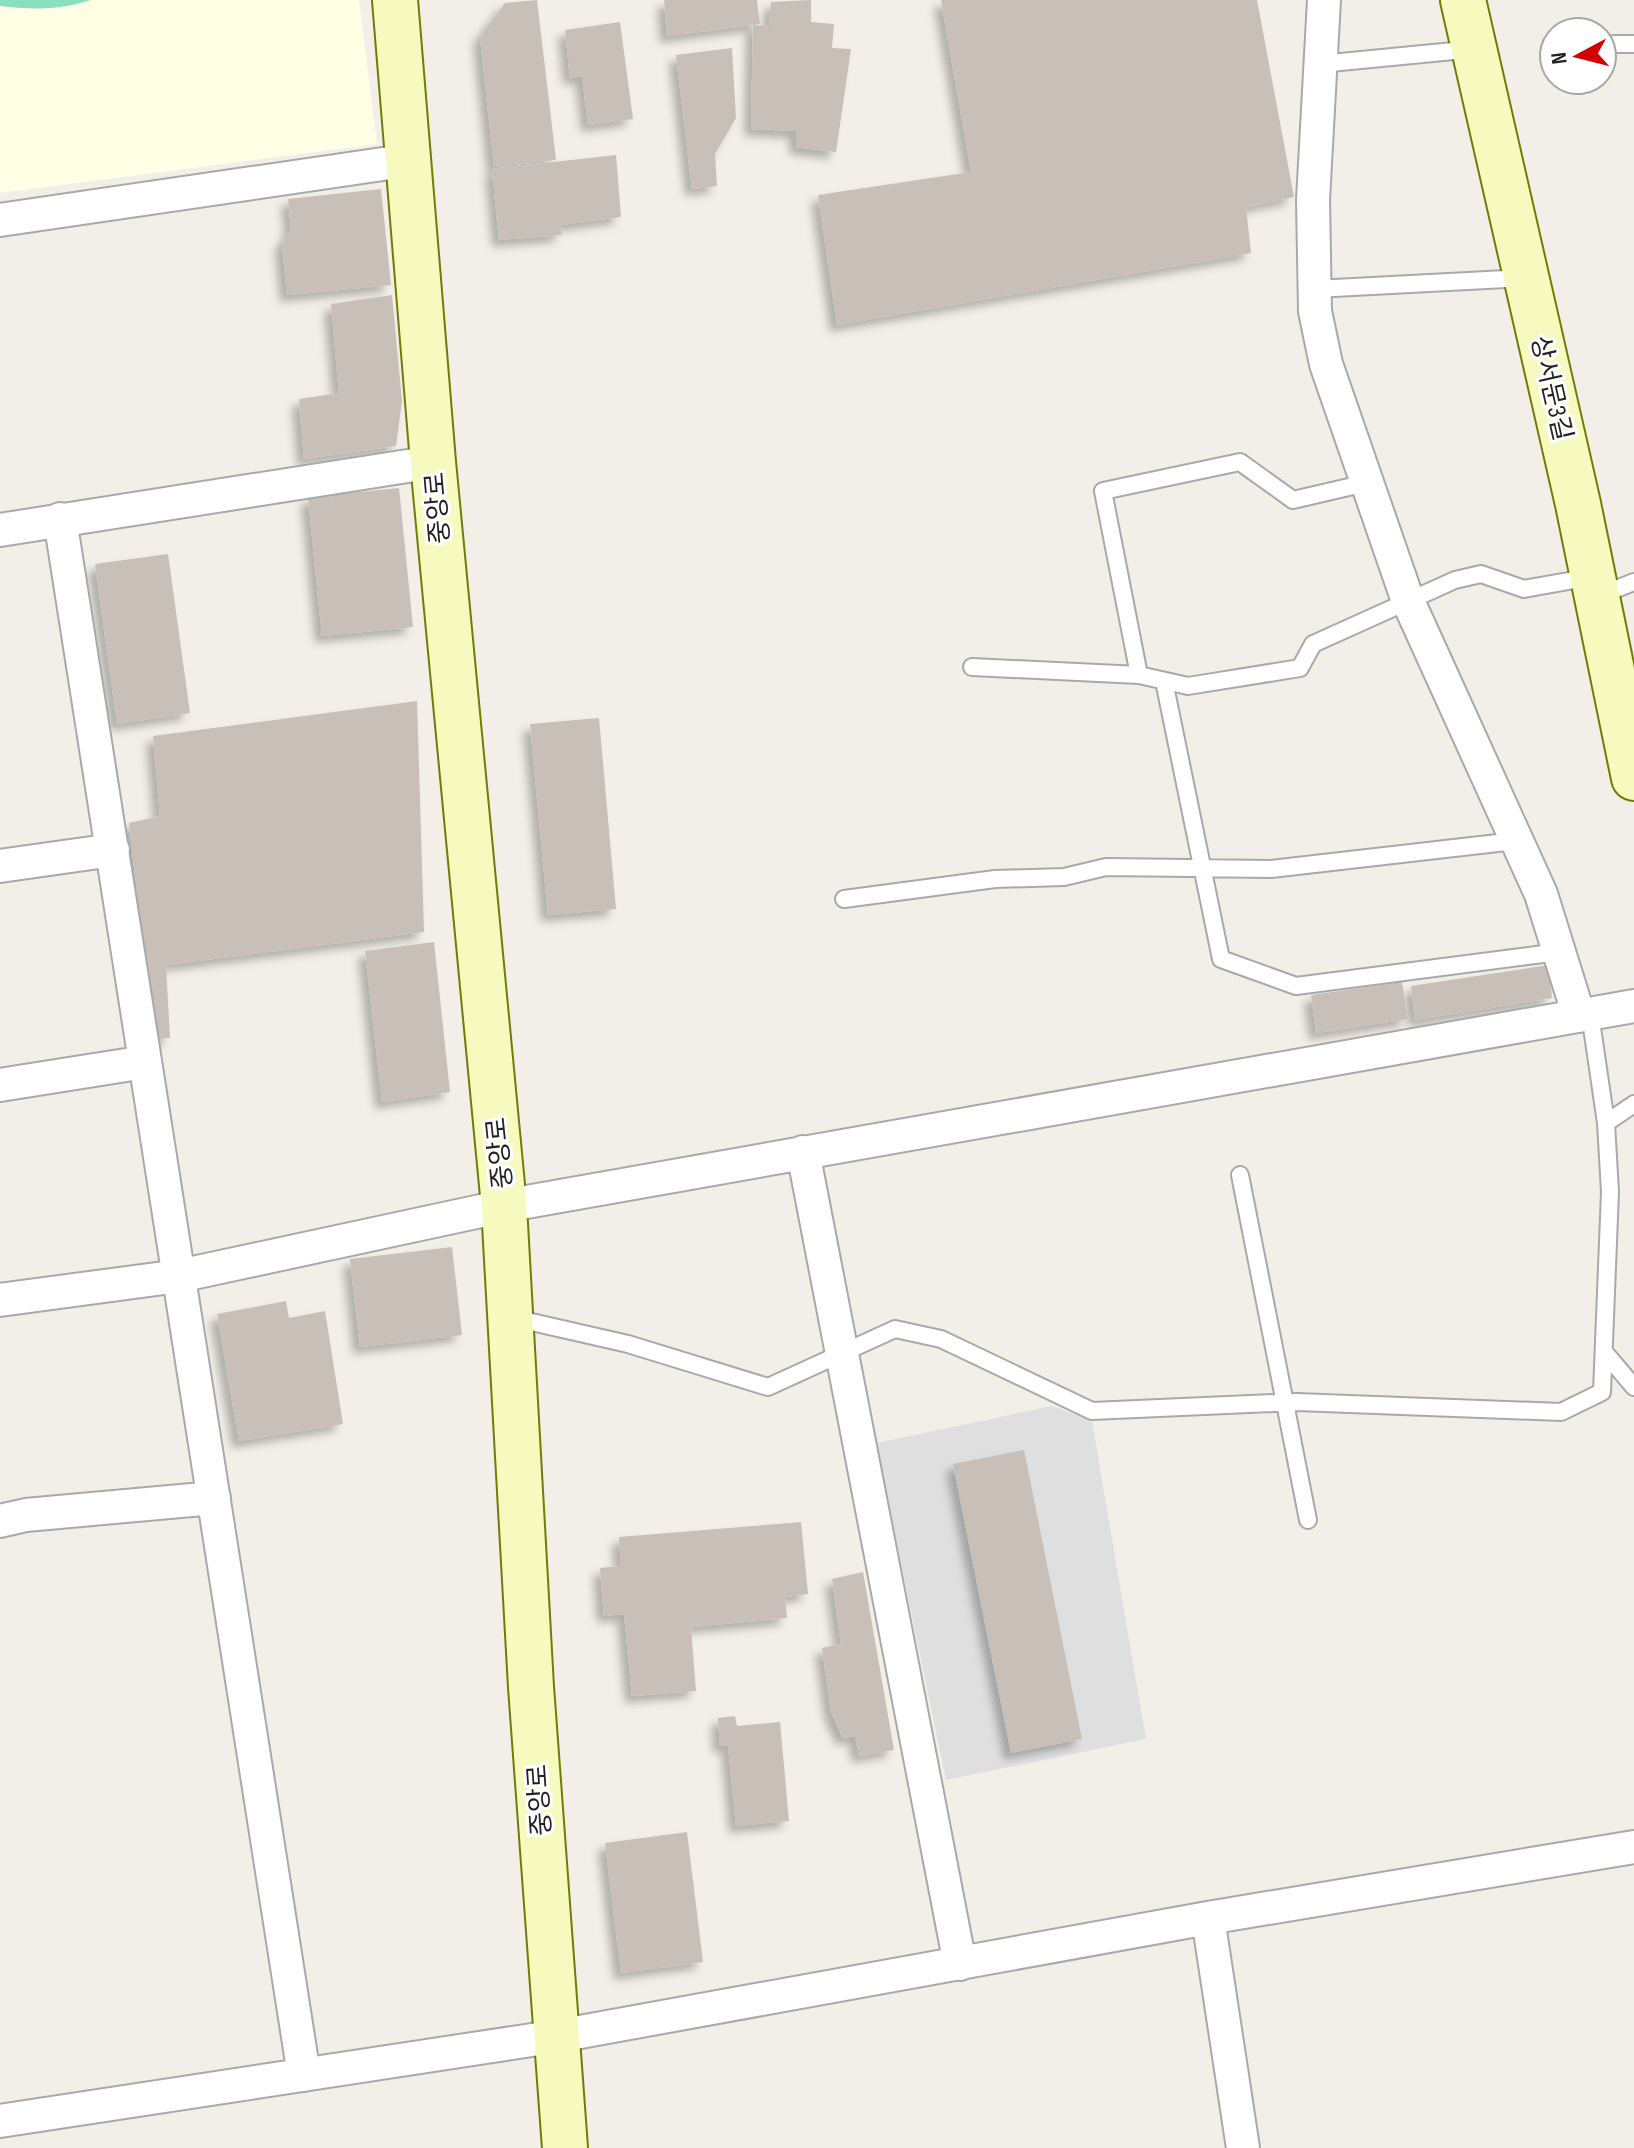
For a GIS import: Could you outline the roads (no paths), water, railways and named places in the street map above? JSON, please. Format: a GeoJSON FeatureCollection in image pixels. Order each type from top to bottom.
{"type":"FeatureCollection","features":[{"type":"Feature","properties":{"kind":"main road","name":"중앙로"},"geometry":{"type":"LineString","coordinates":[[395,0],[433,462],[504,1206],[531,1687],[565,2148]]}},
{"type":"Feature","properties":{"kind":"main road","name":"상서문3길"},"geometry":{"type":"LineString","coordinates":[[1463,0],[1526,278],[1608,585],[1634,778]]}},
{"type":"Feature","properties":{"kind":"street"},"geometry":{"type":"LineString","coordinates":[[1324,0],[1313,200],[1315,311],[1326,364],[1408,601],[1541,894],[1559,952],[1584,1015]]}},
{"type":"Feature","properties":{"kind":"street"},"geometry":{"type":"LineString","coordinates":[[0,220],[410,160]]}},
{"type":"Feature","properties":{"kind":"street"},"geometry":{"type":"LineString","coordinates":[[0,530],[433,462]]}},
{"type":"Feature","properties":{"kind":"street"},"geometry":{"type":"LineString","coordinates":[[60,519],[304,2075]]}},
{"type":"Feature","properties":{"kind":"street"},"geometry":{"type":"LineString","coordinates":[[0,866],[113,850]]}},
{"type":"Feature","properties":{"kind":"street"},"geometry":{"type":"LineString","coordinates":[[0,1300],[179,1276],[504,1206],[1634,1006]]}},
{"type":"Feature","properties":{"kind":"street"},"geometry":{"type":"LineString","coordinates":[[0,1085],[145,1062]]}},
{"type":"Feature","properties":{"kind":"street"},"geometry":{"type":"LineString","coordinates":[[803,1152],[960,1964]]}},
{"type":"Feature","properties":{"kind":"street"},"geometry":{"type":"LineString","coordinates":[[0,1521],[26,1515],[214,1498]]}},
{"type":"Feature","properties":{"kind":"street"},"geometry":{"type":"LineString","coordinates":[[0,2121],[558,2036],[1208,1918],[1634,1847]]}},
{"type":"Feature","properties":{"kind":"street"},"geometry":{"type":"LineString","coordinates":[[1208,1918],[1243,2148]]}},
{"type":"Feature","properties":{"kind":"lane"},"geometry":{"type":"LineString","coordinates":[[1320,64],[1474,49]]}},
{"type":"Feature","properties":{"kind":"lane"},"geometry":{"type":"LineString","coordinates":[[1315,289],[1526,278]]}},
{"type":"Feature","properties":{"kind":"lane"},"geometry":{"type":"LineString","coordinates":[[1139,675],[1103,491],[1240,462],[1293,500],[1366,483]]}},
{"type":"Feature","properties":{"kind":"lane"},"geometry":{"type":"LineString","coordinates":[[972,667],[1139,675],[1188,686],[1300,668],[1313,644],[1455,580],[1481,574],[1524,589],[1608,585]]}},
{"type":"Feature","properties":{"kind":"lane"},"geometry":{"type":"LineString","coordinates":[[1164,681],[1221,959],[1296,986],[1559,952]]}},
{"type":"Feature","properties":{"kind":"lane"},"geometry":{"type":"LineString","coordinates":[[844,899],[995,879],[1064,877],[1106,867],[1271,869],[1515,841]]}},
{"type":"Feature","properties":{"kind":"lane"},"geometry":{"type":"LineString","coordinates":[[509,1317],[628,1344],[768,1387],[841,1351],[895,1329],[941,1339],[1092,1411],[1287,1403],[1561,1412],[1602,1392],[1606,1354],[1610,1192],[1606,1123],[1584,1015]]}},
{"type":"Feature","properties":{"kind":"lane"},"geometry":{"type":"LineString","coordinates":[[1606,1123],[1634,1104]]}},
{"type":"Feature","properties":{"kind":"lane"},"geometry":{"type":"LineString","coordinates":[[1240,1175],[1308,1520]]}},
{"type":"Feature","properties":{"kind":"lane"},"geometry":{"type":"LineString","coordinates":[[1606,1354],[1634,1387]]}}]}
